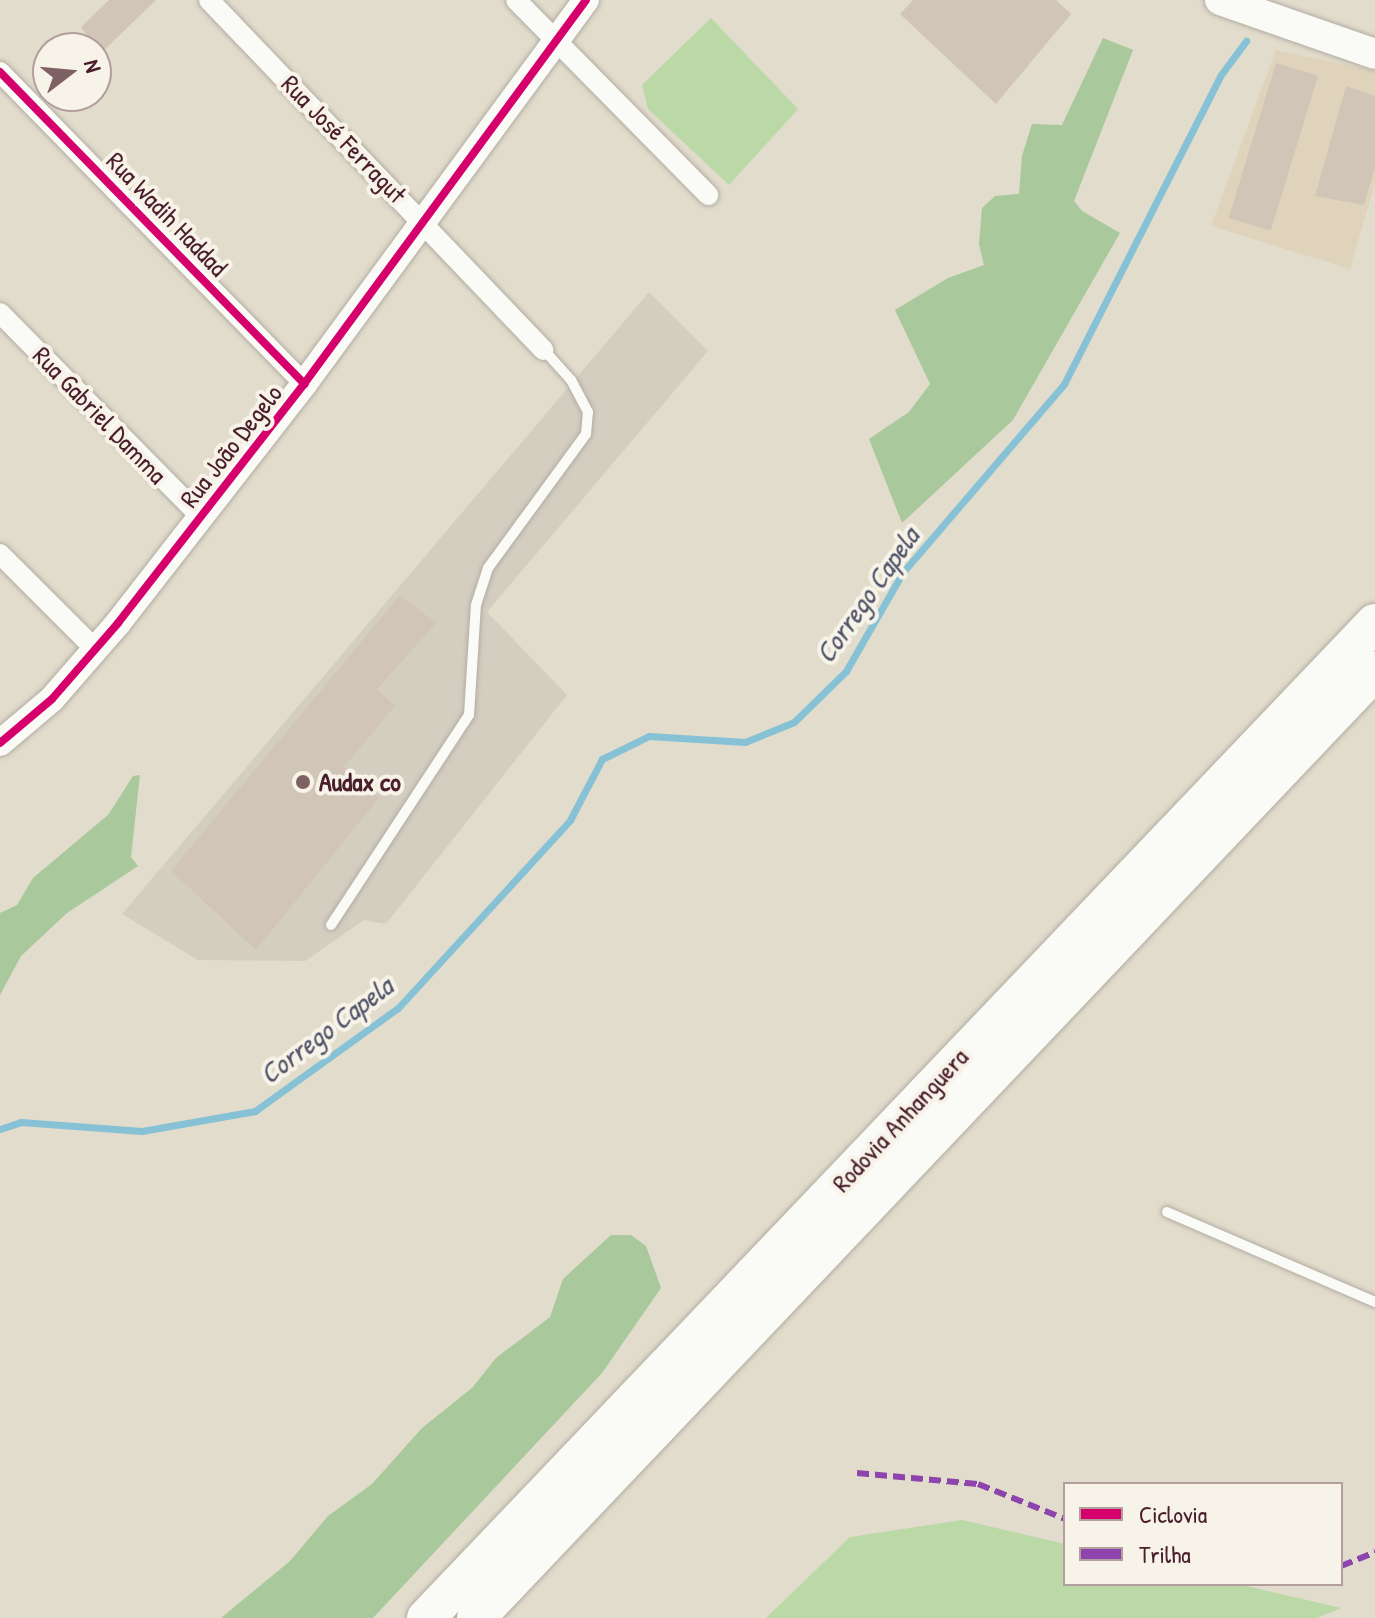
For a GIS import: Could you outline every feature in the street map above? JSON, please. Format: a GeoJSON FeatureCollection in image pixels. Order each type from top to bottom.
{"type":"FeatureCollection","features":[{"type":"Feature","properties":{"kind":"highway","name":"Rodovia Anhanguera"},"geometry":{"type":"LineString","coordinates":[[426,1618],[1375,623]]}},
{"type":"Feature","properties":{"kind":"highway","name":"Rodovia Anhanguera"},"geometry":{"type":"LineString","coordinates":[[476,1618],[1375,671]]}},
{"type":"Feature","properties":{"kind":"main road"},"geometry":{"type":"LineString","coordinates":[[1231,2],[1375,54]]}},
{"type":"Feature","properties":{"kind":"street","name":"Rua José Ferragut"},"geometry":{"type":"LineString","coordinates":[[209,0],[544,350]]}},
{"type":"Feature","properties":{"kind":"street"},"geometry":{"type":"LineString","coordinates":[[516,0],[708,195]]}},
{"type":"Feature","properties":{"kind":"street","name":"Rua João Degelo"},"geometry":{"type":"LineString","coordinates":[[0,743],[52,699],[96,650],[201,517],[304,384],[554,38],[586,0]]}},
{"type":"Feature","properties":{"kind":"street","name":"Rua Wadih Haddad"},"geometry":{"type":"LineString","coordinates":[[0,72],[304,384]]}},
{"type":"Feature","properties":{"kind":"street","name":"Rua Gabriel Damma"},"geometry":{"type":"LineString","coordinates":[[0,313],[201,517]]}},
{"type":"Feature","properties":{"kind":"street"},"geometry":{"type":"LineString","coordinates":[[0,554],[96,650]]}},
{"type":"Feature","properties":{"kind":"lane"},"geometry":{"type":"LineString","coordinates":[[331,925],[469,715],[476,605],[488,568],[586,434],[588,412],[571,380],[544,350]]}},
{"type":"Feature","properties":{"kind":"lane"},"geometry":{"type":"LineString","coordinates":[[1167,1212],[1375,1302]]}},
{"type":"Feature","properties":{"kind":"shaded area"},"geometry":{"type":"Polygon","coordinates":[[[1276,50],[1375,71],[1375,183],[1350,269],[1211,226],[1276,50]]]}},
{"type":"Feature","properties":{"kind":"shaded area"},"geometry":{"type":"Polygon","coordinates":[[[649,292],[708,351],[487,612],[567,695],[386,924],[364,920],[305,961],[198,960],[122,914],[649,292]]]}},
{"type":"Feature","properties":{"kind":"green space"},"geometry":{"type":"Polygon","coordinates":[[[711,18],[798,109],[729,185],[648,109],[642,85],[711,18]]]}},
{"type":"Feature","properties":{"kind":"green space"},"geometry":{"type":"Polygon","coordinates":[[[1103,38],[1133,50],[1074,201],[1082,211],[1120,233],[1013,420],[902,523],[869,439],[909,412],[930,384],[895,310],[948,278],[984,265],[979,244],[982,208],[995,196],[1019,194],[1022,156],[1032,124],[1062,125],[1103,38]]]}},
{"type":"Feature","properties":{"kind":"green space"},"geometry":{"type":"Polygon","coordinates":[[[140,775],[131,857],[138,866],[67,913],[21,956],[0,995],[0,913],[17,905],[33,878],[108,815],[133,776],[140,775]]]}},
{"type":"Feature","properties":{"kind":"green space"},"geometry":{"type":"Polygon","coordinates":[[[611,1235],[631,1235],[646,1246],[661,1288],[602,1373],[373,1618],[221,1618],[290,1561],[328,1516],[372,1484],[422,1428],[472,1388],[496,1358],[550,1317],[563,1279],[611,1235]]]}},
{"type":"Feature","properties":{"kind":"green space"},"geometry":{"type":"Polygon","coordinates":[[[962,1520],[1063,1544],[1063,1586],[1247,1586],[1341,1608],[1317,1618],[766,1618],[850,1537],[962,1520]]]}},
{"type":"Feature","properties":{"kind":"building"},"geometry":{"type":"Polygon","coordinates":[[[109,0],[156,0],[112,42],[112,32],[85,32],[81,27],[109,0]]]}},
{"type":"Feature","properties":{"kind":"building"},"geometry":{"type":"Polygon","coordinates":[[[913,0],[1056,0],[1071,14],[996,104],[900,14],[913,0]]]}},
{"type":"Feature","properties":{"kind":"building"},"geometry":{"type":"Polygon","coordinates":[[[1276,63],[1318,76],[1271,231],[1229,218],[1276,63]]]}},
{"type":"Feature","properties":{"kind":"building"},"geometry":{"type":"Polygon","coordinates":[[[1346,86],[1375,96],[1375,167],[1364,205],[1315,196],[1346,86]]]}},
{"type":"Feature","properties":{"kind":"building","name":"Audax co"},"geometry":{"type":"Polygon","coordinates":[[[400,595],[436,623],[377,689],[395,706],[344,767],[379,798],[256,950],[171,871],[400,595]]]}},
{"type":"Feature","properties":{"kind":"waterway","name":"Corrego Capela"},"geometry":{"type":"LineString","coordinates":[[0,1129],[21,1122],[142,1131],[255,1111],[398,1008],[570,820],[602,759],[649,736],[745,742],[794,722],[846,671],[903,572],[1064,384],[1220,76],[1246,41]]}},
{"type":"Feature","properties":{"kind":"marked path"},"geometry":{"type":"LineString","coordinates":[[857,1473],[978,1484],[1063,1518]]}},
{"type":"Feature","properties":{"kind":"marked path"},"geometry":{"type":"LineString","coordinates":[[1343,1565],[1375,1552]]}},
{"type":"Feature","properties":{"kind":"cycle path"},"geometry":{"type":"LineString","coordinates":[[0,743],[52,699],[118,623],[304,384],[586,0]]}},
{"type":"Feature","properties":{"kind":"cycle path"},"geometry":{"type":"LineString","coordinates":[[0,72],[304,384]]}},
{"type":"Feature","properties":{"kind":"place","name":"Audax co"},"geometry":{"type":"Point","coordinates":[303,782]}}]}
